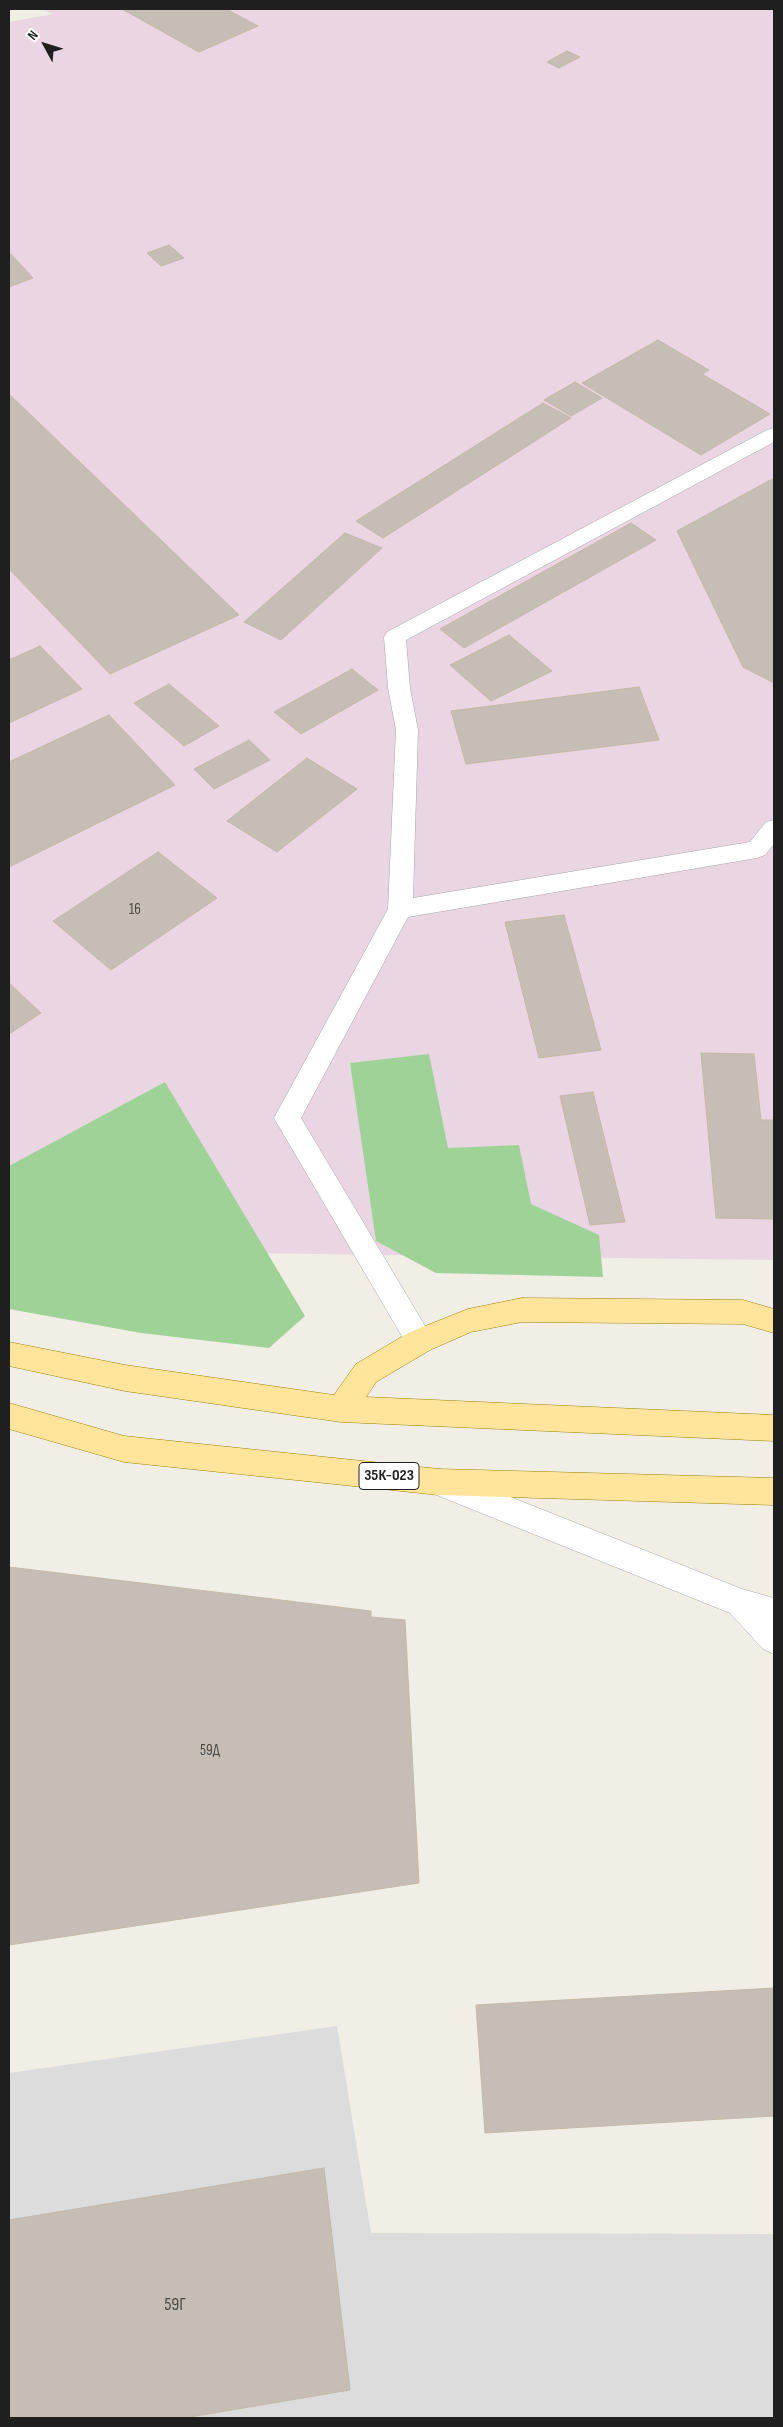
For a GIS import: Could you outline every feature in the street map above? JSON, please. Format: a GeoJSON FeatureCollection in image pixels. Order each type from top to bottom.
{"type":"FeatureCollection","features":[{"type":"Feature","properties":{"kind":"main road"},"geometry":{"type":"LineString","coordinates":[[341,1409],[366,1373],[420,1341],[468,1321],[522,1310],[744,1312],[774,1321]]}},
{"type":"Feature","properties":{"kind":"main road"},"geometry":{"type":"LineString","coordinates":[[9,1354],[125,1378],[341,1409],[774,1428]]}},
{"type":"Feature","properties":{"kind":"main road","name":"35К-023"},"geometry":{"type":"LineString","coordinates":[[9,1416],[124,1449],[439,1482],[774,1492]]}},
{"type":"Feature","properties":{"kind":"lane"},"geometry":{"type":"LineString","coordinates":[[420,1341],[287,1118],[400,909],[407,730],[399,688],[395,637],[774,434]]}},
{"type":"Feature","properties":{"kind":"lane"},"geometry":{"type":"LineString","coordinates":[[400,909],[757,849],[774,828]]}},
{"type":"Feature","properties":{"kind":"lane"},"geometry":{"type":"LineString","coordinates":[[439,1482],[741,1603],[774,1612]]}},
{"type":"Feature","properties":{"kind":"lane"},"geometry":{"type":"LineString","coordinates":[[741,1603],[774,1639]]}},
{"type":"Feature","properties":{"kind":"shaded area"},"geometry":{"type":"Polygon","coordinates":[[[41,9],[774,9],[774,1260],[9,1250],[9,22],[53,14],[41,9]]]}},
{"type":"Feature","properties":{"kind":"shaded area"},"geometry":{"type":"Polygon","coordinates":[[[337,2026],[371,2233],[774,2234],[774,2418],[9,2418],[9,2073],[337,2026]]]}},
{"type":"Feature","properties":{"kind":"green space"},"geometry":{"type":"Polygon","coordinates":[[[429,1054],[448,1148],[519,1145],[531,1204],[599,1235],[603,1277],[436,1273],[376,1241],[350,1063],[429,1054]]]}},
{"type":"Feature","properties":{"kind":"green space"},"geometry":{"type":"Polygon","coordinates":[[[165,1082],[305,1316],[269,1348],[141,1333],[9,1309],[9,1166],[165,1082]]]}},
{"type":"Feature","properties":{"kind":"building"},"geometry":{"type":"Polygon","coordinates":[[[122,9],[226,9],[258,26],[199,52],[122,9]]]}},
{"type":"Feature","properties":{"kind":"building"},"geometry":{"type":"Polygon","coordinates":[[[567,51],[580,57],[559,68],[547,62],[567,51]]]}},
{"type":"Feature","properties":{"kind":"building"},"geometry":{"type":"Polygon","coordinates":[[[169,245],[184,258],[161,266],[147,253],[169,245]]]}},
{"type":"Feature","properties":{"kind":"building"},"geometry":{"type":"Polygon","coordinates":[[[9,252],[33,278],[9,287],[9,252]]]}},
{"type":"Feature","properties":{"kind":"building"},"geometry":{"type":"Polygon","coordinates":[[[658,340],[709,370],[702,374],[770,414],[701,455],[582,383],[658,340]]]}},
{"type":"Feature","properties":{"kind":"building"},"geometry":{"type":"Polygon","coordinates":[[[575,382],[602,398],[571,416],[544,400],[575,382]]]}},
{"type":"Feature","properties":{"kind":"building"},"geometry":{"type":"Polygon","coordinates":[[[9,394],[239,615],[110,674],[9,569],[9,394]]]}},
{"type":"Feature","properties":{"kind":"building"},"geometry":{"type":"Polygon","coordinates":[[[543,403],[571,418],[383,538],[356,521],[543,403]]]}},
{"type":"Feature","properties":{"kind":"building"},"geometry":{"type":"Polygon","coordinates":[[[774,478],[774,683],[743,667],[677,531],[774,478]]]}},
{"type":"Feature","properties":{"kind":"building"},"geometry":{"type":"Polygon","coordinates":[[[631,523],[656,540],[464,648],[440,629],[631,523]]]}},
{"type":"Feature","properties":{"kind":"building"},"geometry":{"type":"Polygon","coordinates":[[[345,533],[382,548],[281,640],[244,622],[345,533]]]}},
{"type":"Feature","properties":{"kind":"building"},"geometry":{"type":"Polygon","coordinates":[[[509,635],[552,671],[491,701],[450,665],[509,635]]]}},
{"type":"Feature","properties":{"kind":"building"},"geometry":{"type":"Polygon","coordinates":[[[40,646],[82,689],[9,723],[9,660],[40,646]]]}},
{"type":"Feature","properties":{"kind":"building"},"geometry":{"type":"Polygon","coordinates":[[[352,669],[378,690],[301,734],[274,712],[352,669]]]}},
{"type":"Feature","properties":{"kind":"building"},"geometry":{"type":"Polygon","coordinates":[[[169,684],[219,726],[184,746],[134,703],[169,684]]]}},
{"type":"Feature","properties":{"kind":"building"},"geometry":{"type":"Polygon","coordinates":[[[639,687],[659,740],[466,764],[451,711],[639,687]]]}},
{"type":"Feature","properties":{"kind":"building"},"geometry":{"type":"Polygon","coordinates":[[[109,715],[175,785],[9,867],[9,762],[109,715]]]}},
{"type":"Feature","properties":{"kind":"building"},"geometry":{"type":"Polygon","coordinates":[[[249,740],[270,760],[214,789],[194,769],[249,740]]]}},
{"type":"Feature","properties":{"kind":"building"},"geometry":{"type":"Polygon","coordinates":[[[307,758],[357,789],[277,852],[227,821],[307,758]]]}},
{"type":"Feature","properties":{"kind":"building"},"geometry":{"type":"Polygon","coordinates":[[[158,852],[217,898],[111,970],[53,921],[158,852]]]}},
{"type":"Feature","properties":{"kind":"building"},"geometry":{"type":"Polygon","coordinates":[[[564,915],[601,1050],[539,1058],[505,922],[564,915]]]}},
{"type":"Feature","properties":{"kind":"building"},"geometry":{"type":"Polygon","coordinates":[[[9,983],[41,1013],[9,1034],[9,983]]]}},
{"type":"Feature","properties":{"kind":"building"},"geometry":{"type":"Polygon","coordinates":[[[701,1053],[754,1054],[761,1120],[774,1120],[774,1219],[716,1218],[701,1053]]]}},
{"type":"Feature","properties":{"kind":"building"},"geometry":{"type":"Polygon","coordinates":[[[593,1092],[625,1222],[590,1225],[560,1096],[593,1092]]]}},
{"type":"Feature","properties":{"kind":"building"},"geometry":{"type":"Polygon","coordinates":[[[9,1567],[371,1611],[371,1617],[405,1620],[419,1883],[9,1945],[9,1567]]]}},
{"type":"Feature","properties":{"kind":"building"},"geometry":{"type":"Polygon","coordinates":[[[774,1988],[774,2116],[485,2133],[476,2005],[774,1988]]]}},
{"type":"Feature","properties":{"kind":"building"},"geometry":{"type":"Polygon","coordinates":[[[324,2168],[350,2390],[184,2418],[9,2418],[9,2220],[324,2168]]]}}]}
